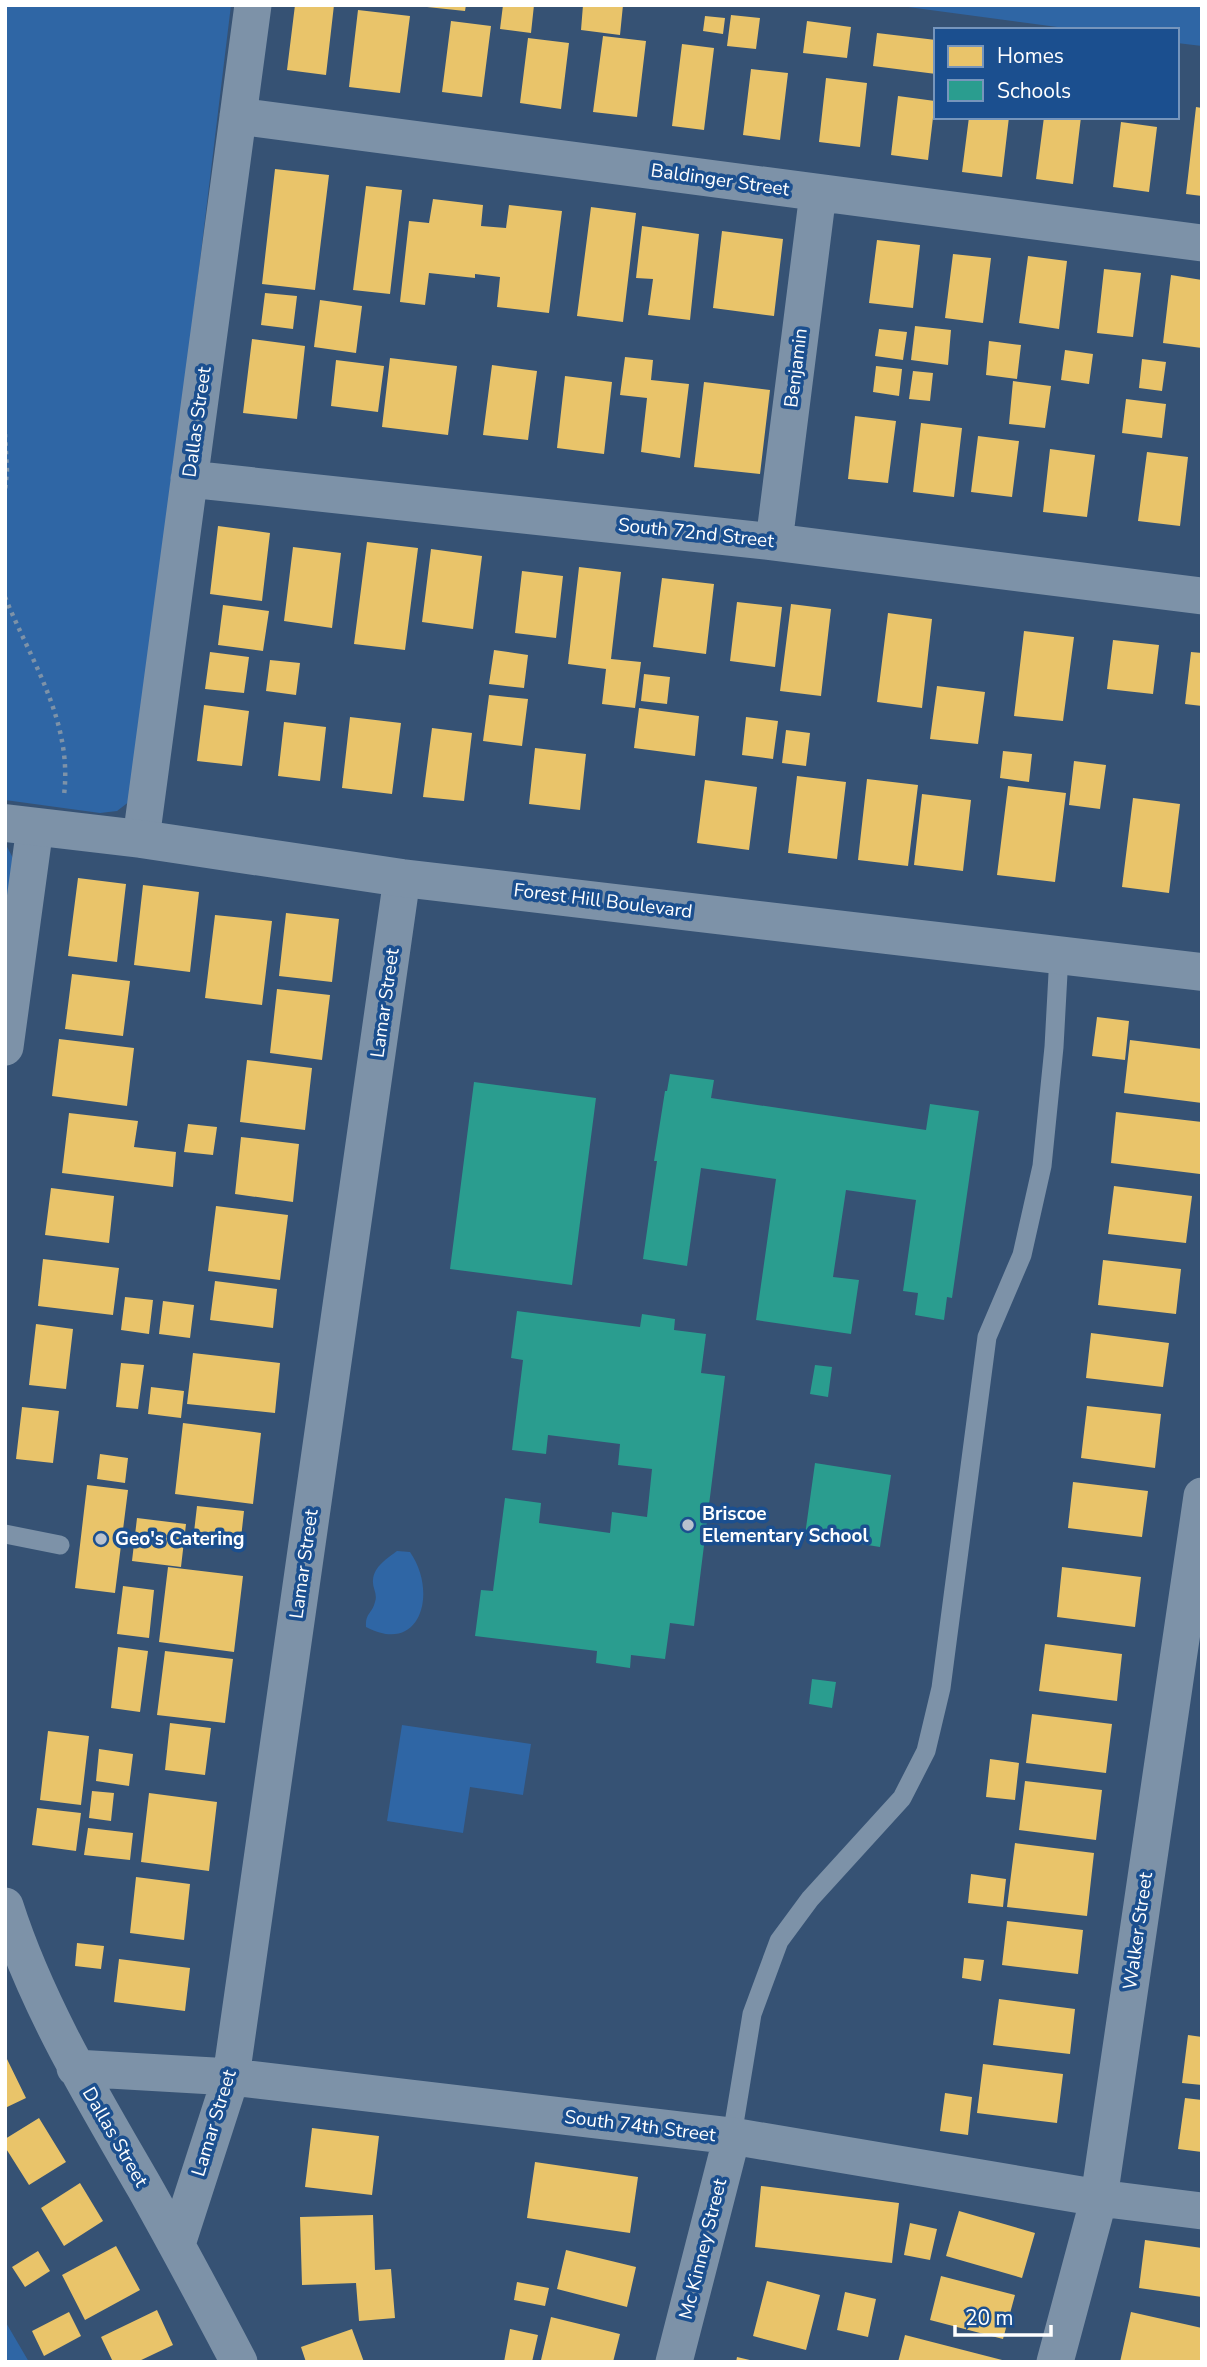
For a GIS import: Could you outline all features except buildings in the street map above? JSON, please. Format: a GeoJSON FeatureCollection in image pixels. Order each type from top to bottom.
{"type":"FeatureCollection","features":[{"type":"Feature","properties":{"kind":"street","name":"Dallas Street"},"geometry":{"type":"LineString","coordinates":[[141,839],[253,5]]}},
{"type":"Feature","properties":{"kind":"street","name":"Baldinger Street"},"geometry":{"type":"LineString","coordinates":[[238,116],[1202,243]]}},
{"type":"Feature","properties":{"kind":"street","name":"Benjamin"},"geometry":{"type":"LineString","coordinates":[[774,542],[818,193]]}},
{"type":"Feature","properties":{"kind":"street","name":"South 72nd Street"},"geometry":{"type":"LineString","coordinates":[[189,479],[774,542],[1202,596]]}},
{"type":"Feature","properties":{"kind":"street","name":"Forest Hill Boulevard"},"geometry":{"type":"LineString","coordinates":[[33,827],[141,839],[402,878],[1202,972]]}},
{"type":"Feature","properties":{"kind":"street"},"geometry":{"type":"LineString","coordinates":[[5,1047],[33,827]]}},
{"type":"Feature","properties":{"kind":"street","name":"Lamar Street"},"geometry":{"type":"LineString","coordinates":[[177,2244],[231,2077],[402,878]]}},
{"type":"Feature","properties":{"kind":"street","name":"Walker Street"},"geometry":{"type":"LineString","coordinates":[[1055,2362],[1099,2199],[1202,1496]]}},
{"type":"Feature","properties":{"kind":"street","name":"Dallas Street"},"geometry":{"type":"LineString","coordinates":[[5,1906],[15,1938],[75,2068],[177,2244],[239,2362]]}},
{"type":"Feature","properties":{"kind":"street","name":"South 74th Street"},"geometry":{"type":"LineString","coordinates":[[75,2068],[231,2077],[732,2136],[1099,2199],[1202,2211]]}},
{"type":"Feature","properties":{"kind":"street","name":"Mc Kinney Street"},"geometry":{"type":"LineString","coordinates":[[674,2362],[732,2136]]}},
{"type":"Feature","properties":{"kind":"lane"},"geometry":{"type":"LineString","coordinates":[[732,2136],[752,2014],[779,1941],[810,1899],[902,1798],[926,1751],[940,1688],[987,1337],[1022,1255],[1042,1167],[1054,1047],[1059,955]]}},
{"type":"Feature","properties":{"kind":"lane"},"geometry":{"type":"LineString","coordinates":[[5,1535],[60,1545]]}},
{"type":"Feature","properties":{"kind":"path"},"geometry":{"type":"LineString","coordinates":[[5,434],[5,491]]}},
{"type":"Feature","properties":{"kind":"path"},"geometry":{"type":"LineString","coordinates":[[5,597],[52,700],[63,742],[66,778],[33,827]]}},
{"type":"Feature","properties":{"kind":"shaded area"},"geometry":{"type":"Polygon","coordinates":[[[5,5],[231,5],[137,780],[130,801],[117,811],[100,813],[5,800],[5,5]]]}},
{"type":"Feature","properties":{"kind":"shaded area"},"geometry":{"type":"Polygon","coordinates":[[[893,5],[1202,5],[1202,46],[1179,43],[1179,28],[1065,28],[893,5]]]}},
{"type":"Feature","properties":{"kind":"shaded area"},"geometry":{"type":"Polygon","coordinates":[[[5,843],[15,862],[5,965],[5,843]]]}},
{"type":"Feature","properties":{"kind":"shaded area"},"geometry":{"type":"Polygon","coordinates":[[[397,1551],[410,1552],[423,1585],[423,1601],[419,1615],[411,1627],[400,1633],[385,1634],[366,1627],[366,1622],[376,1599],[374,1575],[382,1563],[397,1551]]]}},
{"type":"Feature","properties":{"kind":"shaded area"},"geometry":{"type":"Polygon","coordinates":[[[402,1725],[531,1744],[523,1795],[470,1787],[463,1833],[387,1821],[402,1725]]]}},
{"type":"Feature","properties":{"kind":"shaded area"},"geometry":{"type":"Polygon","coordinates":[[[5,2321],[29,2362],[5,2362],[5,2321]]]}},
{"type":"Feature","properties":{"kind":"place","name":"Briscoe Elementary School"},"geometry":{"type":"Point","coordinates":[688,1525]}},
{"type":"Feature","properties":{"kind":"place","name":"Geo's Catering"},"geometry":{"type":"Point","coordinates":[101,1539]}}]}
